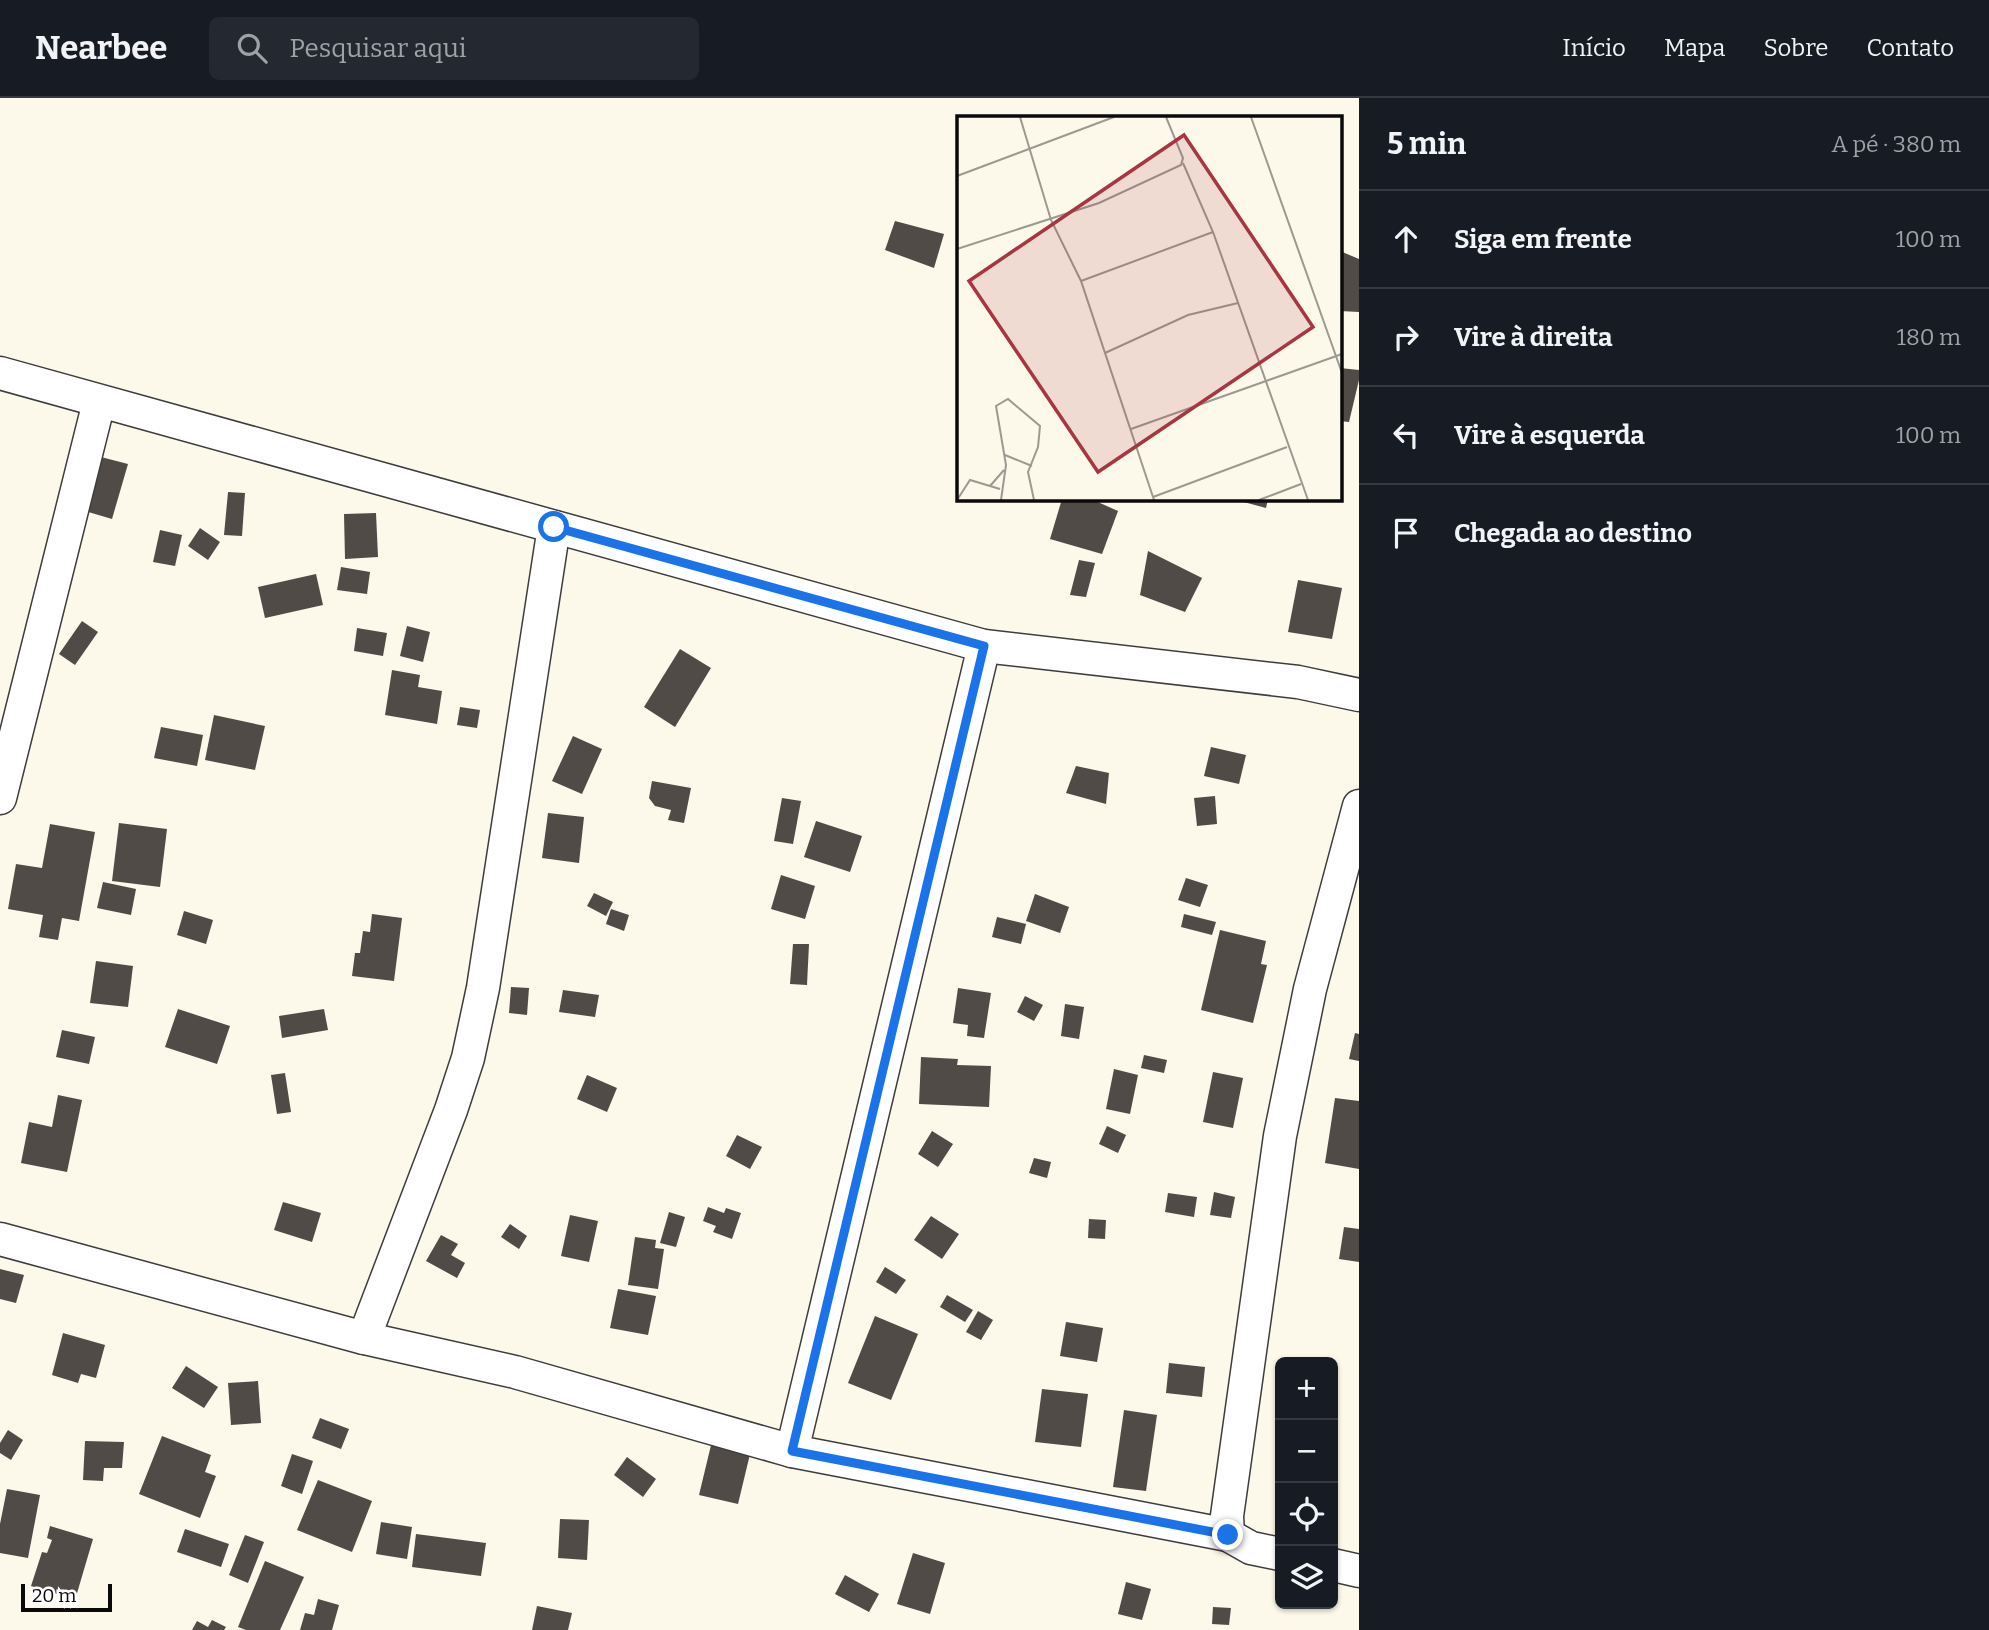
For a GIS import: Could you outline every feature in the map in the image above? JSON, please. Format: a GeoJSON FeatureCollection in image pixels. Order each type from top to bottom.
{"type":"FeatureCollection","features":[{"type":"Feature","properties":{"kind":"street"},"geometry":{"type":"LineString","coordinates":[[0,373],[984,646],[1297,682],[1359,695]]}},
{"type":"Feature","properties":{"kind":"street"},"geometry":{"type":"LineString","coordinates":[[0,798],[99,402]]}},
{"type":"Feature","properties":{"kind":"street"},"geometry":{"type":"LineString","coordinates":[[364,1338],[451,1110],[468,1058],[483,988],[554,527]]}},
{"type":"Feature","properties":{"kind":"street"},"geometry":{"type":"LineString","coordinates":[[792,1451],[984,646]]}},
{"type":"Feature","properties":{"kind":"street"},"geometry":{"type":"LineString","coordinates":[[1228,1535],[1227,1516],[1280,1136],[1310,989],[1359,806]]}},
{"type":"Feature","properties":{"kind":"street"},"geometry":{"type":"LineString","coordinates":[[0,1239],[364,1338],[515,1373],[792,1451],[1228,1535],[1251,1548],[1275,1553]]}},
{"type":"Feature","properties":{"kind":"street"},"geometry":{"type":"LineString","coordinates":[[1338,1566],[1359,1571]]}},
{"type":"Feature","properties":{"kind":"building"},"geometry":{"type":"Polygon","coordinates":[[[895,221],[944,234],[934,268],[885,250],[895,221]]]}},
{"type":"Feature","properties":{"kind":"building"},"geometry":{"type":"Polygon","coordinates":[[[1342,252],[1359,259],[1359,312],[1342,311],[1342,252]]]}},
{"type":"Feature","properties":{"kind":"building"},"geometry":{"type":"Polygon","coordinates":[[[1342,368],[1359,370],[1349,422],[1342,421],[1342,368]]]}},
{"type":"Feature","properties":{"kind":"building"},"geometry":{"type":"Polygon","coordinates":[[[101,457],[128,464],[112,519],[85,511],[101,457]]]}},
{"type":"Feature","properties":{"kind":"building"},"geometry":{"type":"Polygon","coordinates":[[[228,492],[245,493],[242,536],[224,535],[228,492]]]}},
{"type":"Feature","properties":{"kind":"building"},"geometry":{"type":"Polygon","coordinates":[[[1062,500],[1093,500],[1118,511],[1102,554],[1050,539],[1062,500]]]}},
{"type":"Feature","properties":{"kind":"building"},"geometry":{"type":"Polygon","coordinates":[[[1240,500],[1268,500],[1266,508],[1240,500]]]}},
{"type":"Feature","properties":{"kind":"building"},"geometry":{"type":"Polygon","coordinates":[[[376,513],[378,557],[345,559],[344,514],[376,513]]]}},
{"type":"Feature","properties":{"kind":"building"},"geometry":{"type":"Polygon","coordinates":[[[200,528],[220,542],[208,560],[188,546],[200,528]]]}},
{"type":"Feature","properties":{"kind":"building"},"geometry":{"type":"Polygon","coordinates":[[[160,530],[182,535],[175,566],[153,562],[160,530]]]}},
{"type":"Feature","properties":{"kind":"building"},"geometry":{"type":"Polygon","coordinates":[[[1148,551],[1202,578],[1185,612],[1140,595],[1148,551]]]}},
{"type":"Feature","properties":{"kind":"building"},"geometry":{"type":"Polygon","coordinates":[[[1079,560],[1095,563],[1086,597],[1070,595],[1079,560]]]}},
{"type":"Feature","properties":{"kind":"building"},"geometry":{"type":"Polygon","coordinates":[[[341,567],[370,572],[367,594],[337,590],[341,567]]]}},
{"type":"Feature","properties":{"kind":"building"},"geometry":{"type":"Polygon","coordinates":[[[316,574],[323,605],[265,618],[258,587],[316,574]]]}},
{"type":"Feature","properties":{"kind":"building"},"geometry":{"type":"Polygon","coordinates":[[[1298,580],[1342,588],[1332,639],[1288,632],[1298,580]]]}},
{"type":"Feature","properties":{"kind":"building"},"geometry":{"type":"Polygon","coordinates":[[[82,621],[98,632],[75,665],[59,654],[82,621]]]}},
{"type":"Feature","properties":{"kind":"building"},"geometry":{"type":"Polygon","coordinates":[[[407,626],[430,632],[423,662],[400,656],[407,626]]]}},
{"type":"Feature","properties":{"kind":"building"},"geometry":{"type":"Polygon","coordinates":[[[357,628],[387,633],[383,656],[354,651],[357,628]]]}},
{"type":"Feature","properties":{"kind":"building"},"geometry":{"type":"Polygon","coordinates":[[[680,649],[711,668],[675,727],[644,707],[680,649]]]}},
{"type":"Feature","properties":{"kind":"building"},"geometry":{"type":"Polygon","coordinates":[[[392,670],[420,675],[418,687],[442,691],[437,724],[385,715],[392,670]]]}},
{"type":"Feature","properties":{"kind":"building"},"geometry":{"type":"Polygon","coordinates":[[[460,707],[480,710],[477,728],[457,725],[460,707]]]}},
{"type":"Feature","properties":{"kind":"building"},"geometry":{"type":"Polygon","coordinates":[[[214,715],[265,726],[255,770],[205,760],[214,715]]]}},
{"type":"Feature","properties":{"kind":"building"},"geometry":{"type":"Polygon","coordinates":[[[161,727],[203,735],[197,766],[154,758],[161,727]]]}},
{"type":"Feature","properties":{"kind":"building"},"geometry":{"type":"Polygon","coordinates":[[[573,736],[602,749],[582,794],[552,781],[573,736]]]}},
{"type":"Feature","properties":{"kind":"building"},"geometry":{"type":"Polygon","coordinates":[[[1211,747],[1246,755],[1239,784],[1204,776],[1211,747]]]}},
{"type":"Feature","properties":{"kind":"building"},"geometry":{"type":"Polygon","coordinates":[[[1076,766],[1109,773],[1106,804],[1066,793],[1076,766]]]}},
{"type":"Feature","properties":{"kind":"building"},"geometry":{"type":"Polygon","coordinates":[[[652,781],[691,788],[684,823],[668,820],[671,810],[655,806],[649,798],[652,781]]]}},
{"type":"Feature","properties":{"kind":"building"},"geometry":{"type":"Polygon","coordinates":[[[1215,796],[1217,824],[1197,826],[1194,798],[1215,796]]]}},
{"type":"Feature","properties":{"kind":"building"},"geometry":{"type":"Polygon","coordinates":[[[782,798],[801,801],[793,844],[774,841],[782,798]]]}},
{"type":"Feature","properties":{"kind":"building"},"geometry":{"type":"Polygon","coordinates":[[[548,813],[584,817],[579,863],[542,858],[548,813]]]}},
{"type":"Feature","properties":{"kind":"building"},"geometry":{"type":"Polygon","coordinates":[[[816,821],[862,836],[850,872],[804,857],[816,821]]]}},
{"type":"Feature","properties":{"kind":"building"},"geometry":{"type":"Polygon","coordinates":[[[119,823],[167,829],[160,887],[112,881],[119,823]]]}},
{"type":"Feature","properties":{"kind":"building"},"geometry":{"type":"Polygon","coordinates":[[[50,824],[95,832],[79,921],[62,918],[58,940],[39,937],[43,915],[8,909],[16,864],[42,868],[50,824]]]}},
{"type":"Feature","properties":{"kind":"building"},"geometry":{"type":"Polygon","coordinates":[[[781,875],[815,886],[805,919],[771,909],[781,875]]]}},
{"type":"Feature","properties":{"kind":"building"},"geometry":{"type":"Polygon","coordinates":[[[1186,878],[1208,885],[1200,907],[1178,900],[1186,878]]]}},
{"type":"Feature","properties":{"kind":"building"},"geometry":{"type":"Polygon","coordinates":[[[103,882],[136,889],[131,915],[97,908],[103,882]]]}},
{"type":"Feature","properties":{"kind":"building"},"geometry":{"type":"Polygon","coordinates":[[[594,893],[613,902],[606,916],[587,906],[594,893]]]}},
{"type":"Feature","properties":{"kind":"building"},"geometry":{"type":"Polygon","coordinates":[[[1035,894],[1069,907],[1060,933],[1026,921],[1035,894]]]}},
{"type":"Feature","properties":{"kind":"building"},"geometry":{"type":"Polygon","coordinates":[[[611,909],[629,915],[624,931],[606,924],[611,909]]]}},
{"type":"Feature","properties":{"kind":"building"},"geometry":{"type":"Polygon","coordinates":[[[184,911],[213,920],[206,944],[177,935],[184,911]]]}},
{"type":"Feature","properties":{"kind":"building"},"geometry":{"type":"Polygon","coordinates":[[[372,914],[402,918],[394,981],[352,976],[355,953],[360,953],[363,931],[370,932],[372,914]]]}},
{"type":"Feature","properties":{"kind":"building"},"geometry":{"type":"Polygon","coordinates":[[[1184,914],[1216,922],[1212,935],[1181,927],[1184,914]]]}},
{"type":"Feature","properties":{"kind":"building"},"geometry":{"type":"Polygon","coordinates":[[[997,917],[1026,924],[1021,944],[992,937],[997,917]]]}},
{"type":"Feature","properties":{"kind":"building"},"geometry":{"type":"Polygon","coordinates":[[[1220,930],[1266,941],[1261,964],[1267,965],[1253,1023],[1201,1010],[1220,930]]]}},
{"type":"Feature","properties":{"kind":"building"},"geometry":{"type":"Polygon","coordinates":[[[793,944],[809,944],[807,985],[790,984],[793,944]]]}},
{"type":"Feature","properties":{"kind":"building"},"geometry":{"type":"Polygon","coordinates":[[[96,961],[133,966],[128,1007],[90,1003],[96,961]]]}},
{"type":"Feature","properties":{"kind":"building"},"geometry":{"type":"Polygon","coordinates":[[[511,987],[529,988],[527,1015],[509,1013],[511,987]]]}},
{"type":"Feature","properties":{"kind":"building"},"geometry":{"type":"Polygon","coordinates":[[[958,988],[991,993],[984,1038],[967,1036],[968,1025],[953,1023],[958,988]]]}},
{"type":"Feature","properties":{"kind":"building"},"geometry":{"type":"Polygon","coordinates":[[[563,990],[599,995],[595,1017],[559,1012],[563,990]]]}},
{"type":"Feature","properties":{"kind":"building"},"geometry":{"type":"Polygon","coordinates":[[[1025,996],[1043,1005],[1034,1021],[1017,1012],[1025,996]]]}},
{"type":"Feature","properties":{"kind":"building"},"geometry":{"type":"Polygon","coordinates":[[[1065,1004],[1084,1007],[1079,1039],[1061,1036],[1065,1004]]]}},
{"type":"Feature","properties":{"kind":"building"},"geometry":{"type":"Polygon","coordinates":[[[178,1009],[230,1026],[217,1064],[165,1047],[178,1009]]]}},
{"type":"Feature","properties":{"kind":"building"},"geometry":{"type":"Polygon","coordinates":[[[324,1009],[328,1030],[282,1038],[279,1016],[324,1009]]]}},
{"type":"Feature","properties":{"kind":"building"},"geometry":{"type":"Polygon","coordinates":[[[62,1030],[95,1037],[89,1064],[56,1057],[62,1030]]]}},
{"type":"Feature","properties":{"kind":"building"},"geometry":{"type":"Polygon","coordinates":[[[1355,1033],[1359,1034],[1359,1061],[1349,1059],[1355,1033]]]}},
{"type":"Feature","properties":{"kind":"building"},"geometry":{"type":"Polygon","coordinates":[[[1144,1055],[1167,1060],[1164,1073],[1141,1068],[1144,1055]]]}},
{"type":"Feature","properties":{"kind":"building"},"geometry":{"type":"Polygon","coordinates":[[[921,1057],[958,1059],[957,1065],[991,1066],[989,1107],[919,1104],[921,1057]]]}},
{"type":"Feature","properties":{"kind":"building"},"geometry":{"type":"Polygon","coordinates":[[[1114,1069],[1138,1075],[1130,1114],[1106,1109],[1114,1069]]]}},
{"type":"Feature","properties":{"kind":"building"},"geometry":{"type":"Polygon","coordinates":[[[1213,1072],[1243,1078],[1233,1128],[1203,1122],[1213,1072]]]}},
{"type":"Feature","properties":{"kind":"building"},"geometry":{"type":"Polygon","coordinates":[[[285,1073],[291,1112],[277,1114],[271,1075],[285,1073]]]}},
{"type":"Feature","properties":{"kind":"building"},"geometry":{"type":"Polygon","coordinates":[[[587,1075],[617,1088],[607,1112],[577,1099],[587,1075]]]}},
{"type":"Feature","properties":{"kind":"building"},"geometry":{"type":"Polygon","coordinates":[[[58,1095],[82,1100],[67,1172],[21,1163],[29,1122],[52,1127],[58,1095]]]}},
{"type":"Feature","properties":{"kind":"building"},"geometry":{"type":"Polygon","coordinates":[[[1335,1098],[1359,1101],[1359,1169],[1325,1163],[1335,1098]]]}},
{"type":"Feature","properties":{"kind":"building"},"geometry":{"type":"Polygon","coordinates":[[[1107,1126],[1126,1135],[1118,1153],[1099,1144],[1107,1126]]]}},
{"type":"Feature","properties":{"kind":"building"},"geometry":{"type":"Polygon","coordinates":[[[932,1131],[953,1144],[938,1167],[918,1154],[932,1131]]]}},
{"type":"Feature","properties":{"kind":"building"},"geometry":{"type":"Polygon","coordinates":[[[737,1135],[762,1147],[750,1169],[726,1156],[737,1135]]]}},
{"type":"Feature","properties":{"kind":"building"},"geometry":{"type":"Polygon","coordinates":[[[1034,1158],[1051,1162],[1047,1178],[1029,1173],[1034,1158]]]}},
{"type":"Feature","properties":{"kind":"building"},"geometry":{"type":"Polygon","coordinates":[[[1214,1192],[1235,1197],[1231,1218],[1210,1215],[1214,1192]]]}},
{"type":"Feature","properties":{"kind":"building"},"geometry":{"type":"Polygon","coordinates":[[[1168,1193],[1197,1197],[1194,1217],[1165,1212],[1168,1193]]]}},
{"type":"Feature","properties":{"kind":"building"},"geometry":{"type":"Polygon","coordinates":[[[283,1202],[321,1213],[312,1242],[274,1230],[283,1202]]]}},
{"type":"Feature","properties":{"kind":"building"},"geometry":{"type":"Polygon","coordinates":[[[708,1207],[724,1213],[726,1208],[741,1213],[732,1239],[713,1232],[716,1226],[703,1221],[708,1207]]]}},
{"type":"Feature","properties":{"kind":"building"},"geometry":{"type":"Polygon","coordinates":[[[669,1212],[685,1217],[676,1247],[660,1243],[669,1212]]]}},
{"type":"Feature","properties":{"kind":"building"},"geometry":{"type":"Polygon","coordinates":[[[570,1215],[598,1221],[589,1262],[561,1256],[570,1215]]]}},
{"type":"Feature","properties":{"kind":"building"},"geometry":{"type":"Polygon","coordinates":[[[931,1216],[959,1234],[942,1259],[914,1240],[931,1216]]]}},
{"type":"Feature","properties":{"kind":"building"},"geometry":{"type":"Polygon","coordinates":[[[1089,1219],[1106,1220],[1105,1239],[1088,1238],[1089,1219]]]}},
{"type":"Feature","properties":{"kind":"building"},"geometry":{"type":"Polygon","coordinates":[[[510,1224],[527,1236],[519,1249],[501,1237],[510,1224]]]}},
{"type":"Feature","properties":{"kind":"building"},"geometry":{"type":"Polygon","coordinates":[[[1344,1227],[1359,1229],[1359,1262],[1339,1259],[1344,1227]]]}},
{"type":"Feature","properties":{"kind":"building"},"geometry":{"type":"Polygon","coordinates":[[[441,1235],[458,1244],[451,1255],[465,1263],[457,1278],[426,1261],[441,1235]]]}},
{"type":"Feature","properties":{"kind":"building"},"geometry":{"type":"Polygon","coordinates":[[[635,1237],[656,1240],[655,1248],[664,1249],[658,1289],[628,1285],[635,1237]]]}},
{"type":"Feature","properties":{"kind":"building"},"geometry":{"type":"Polygon","coordinates":[[[885,1267],[906,1280],[896,1294],[876,1282],[885,1267]]]}},
{"type":"Feature","properties":{"kind":"building"},"geometry":{"type":"Polygon","coordinates":[[[0,1269],[24,1275],[16,1303],[0,1299],[0,1269]]]}},
{"type":"Feature","properties":{"kind":"building"},"geometry":{"type":"Polygon","coordinates":[[[618,1289],[656,1296],[648,1335],[610,1328],[618,1289]]]}},
{"type":"Feature","properties":{"kind":"building"},"geometry":{"type":"Polygon","coordinates":[[[947,1295],[973,1310],[965,1322],[940,1307],[947,1295]]]}},
{"type":"Feature","properties":{"kind":"building"},"geometry":{"type":"Polygon","coordinates":[[[978,1311],[993,1320],[981,1340],[966,1332],[978,1311]]]}},
{"type":"Feature","properties":{"kind":"building"},"geometry":{"type":"Polygon","coordinates":[[[875,1316],[918,1334],[891,1400],[848,1383],[875,1316]]]}},
{"type":"Feature","properties":{"kind":"building"},"geometry":{"type":"Polygon","coordinates":[[[1066,1322],[1103,1328],[1097,1362],[1060,1356],[1066,1322]]]}},
{"type":"Feature","properties":{"kind":"building"},"geometry":{"type":"Polygon","coordinates":[[[63,1333],[105,1345],[96,1378],[81,1374],[78,1383],[52,1375],[63,1333]]]}},
{"type":"Feature","properties":{"kind":"building"},"geometry":{"type":"Polygon","coordinates":[[[1169,1363],[1205,1367],[1202,1397],[1166,1393],[1169,1363]]]}},
{"type":"Feature","properties":{"kind":"building"},"geometry":{"type":"Polygon","coordinates":[[[186,1366],[218,1387],[204,1408],[172,1388],[186,1366]]]}},
{"type":"Feature","properties":{"kind":"building"},"geometry":{"type":"Polygon","coordinates":[[[258,1381],[261,1423],[231,1425],[228,1383],[258,1381]]]}},
{"type":"Feature","properties":{"kind":"building"},"geometry":{"type":"Polygon","coordinates":[[[1042,1389],[1088,1394],[1081,1447],[1035,1442],[1042,1389]]]}},
{"type":"Feature","properties":{"kind":"building"},"geometry":{"type":"Polygon","coordinates":[[[1124,1410],[1157,1415],[1146,1491],[1113,1487],[1124,1410]]]}},
{"type":"Feature","properties":{"kind":"building"},"geometry":{"type":"Polygon","coordinates":[[[320,1418],[349,1429],[341,1449],[312,1438],[320,1418]]]}},
{"type":"Feature","properties":{"kind":"building"},"geometry":{"type":"Polygon","coordinates":[[[8,1430],[23,1440],[11,1460],[0,1453],[0,1443],[8,1430]]]}},
{"type":"Feature","properties":{"kind":"building"},"geometry":{"type":"Polygon","coordinates":[[[162,1436],[211,1455],[205,1472],[216,1476],[200,1518],[139,1494],[162,1436]]]}},
{"type":"Feature","properties":{"kind":"building"},"geometry":{"type":"Polygon","coordinates":[[[85,1441],[124,1442],[122,1468],[104,1468],[103,1481],[83,1480],[85,1441]]]}},
{"type":"Feature","properties":{"kind":"building"},"geometry":{"type":"Polygon","coordinates":[[[712,1441],[751,1450],[738,1504],[699,1495],[712,1441]]]}},
{"type":"Feature","properties":{"kind":"building"},"geometry":{"type":"Polygon","coordinates":[[[292,1454],[313,1461],[302,1494],[281,1486],[292,1454]]]}},
{"type":"Feature","properties":{"kind":"building"},"geometry":{"type":"Polygon","coordinates":[[[627,1457],[656,1479],[643,1497],[614,1475],[627,1457]]]}},
{"type":"Feature","properties":{"kind":"building"},"geometry":{"type":"Polygon","coordinates":[[[318,1480],[372,1501],[352,1552],[297,1530],[318,1480]]]}},
{"type":"Feature","properties":{"kind":"building"},"geometry":{"type":"Polygon","coordinates":[[[7,1489],[40,1495],[28,1558],[0,1553],[0,1524],[7,1489]]]}},
{"type":"Feature","properties":{"kind":"building"},"geometry":{"type":"Polygon","coordinates":[[[560,1519],[589,1520],[587,1560],[558,1558],[560,1519]]]}},
{"type":"Feature","properties":{"kind":"building"},"geometry":{"type":"Polygon","coordinates":[[[381,1522],[412,1527],[407,1559],[376,1554],[381,1522]]]}},
{"type":"Feature","properties":{"kind":"building"},"geometry":{"type":"Polygon","coordinates":[[[50,1526],[93,1539],[75,1600],[31,1586],[42,1552],[47,1553],[52,1540],[47,1538],[50,1526]]]}},
{"type":"Feature","properties":{"kind":"building"},"geometry":{"type":"Polygon","coordinates":[[[185,1529],[229,1544],[221,1567],[177,1552],[185,1529]]]}},
{"type":"Feature","properties":{"kind":"building"},"geometry":{"type":"Polygon","coordinates":[[[416,1534],[486,1543],[481,1576],[412,1567],[416,1534]]]}},
{"type":"Feature","properties":{"kind":"building"},"geometry":{"type":"Polygon","coordinates":[[[245,1535],[264,1542],[248,1583],[229,1575],[245,1535]]]}},
{"type":"Feature","properties":{"kind":"building"},"geometry":{"type":"Polygon","coordinates":[[[913,1553],[945,1563],[930,1614],[897,1604],[913,1553]]]}},
{"type":"Feature","properties":{"kind":"building"},"geometry":{"type":"Polygon","coordinates":[[[265,1561],[304,1577],[280,1630],[246,1630],[238,1627],[265,1561]]]}},
{"type":"Feature","properties":{"kind":"building"},"geometry":{"type":"Polygon","coordinates":[[[845,1575],[879,1594],[869,1612],[835,1594],[845,1575]]]}},
{"type":"Feature","properties":{"kind":"building"},"geometry":{"type":"Polygon","coordinates":[[[1126,1582],[1151,1589],[1142,1620],[1118,1614],[1126,1582]]]}},
{"type":"Feature","properties":{"kind":"building"},"geometry":{"type":"Polygon","coordinates":[[[318,1599],[339,1605],[332,1630],[300,1630],[305,1613],[314,1615],[318,1599]]]}},
{"type":"Feature","properties":{"kind":"building"},"geometry":{"type":"Polygon","coordinates":[[[537,1606],[572,1613],[568,1630],[532,1630],[537,1606]]]}},
{"type":"Feature","properties":{"kind":"building"},"geometry":{"type":"Polygon","coordinates":[[[1213,1607],[1231,1608],[1229,1625],[1212,1624],[1213,1607]]]}},
{"type":"Feature","properties":{"kind":"building"},"geometry":{"type":"Polygon","coordinates":[[[212,1620],[226,1627],[224,1630],[192,1630],[197,1621],[208,1627],[212,1620]]]}},
{"type":"Feature","properties":{"kind":"route"},"geometry":{"type":"LineString","coordinates":[[554,527],[984,646],[792,1451],[1228,1535]]}}]}
